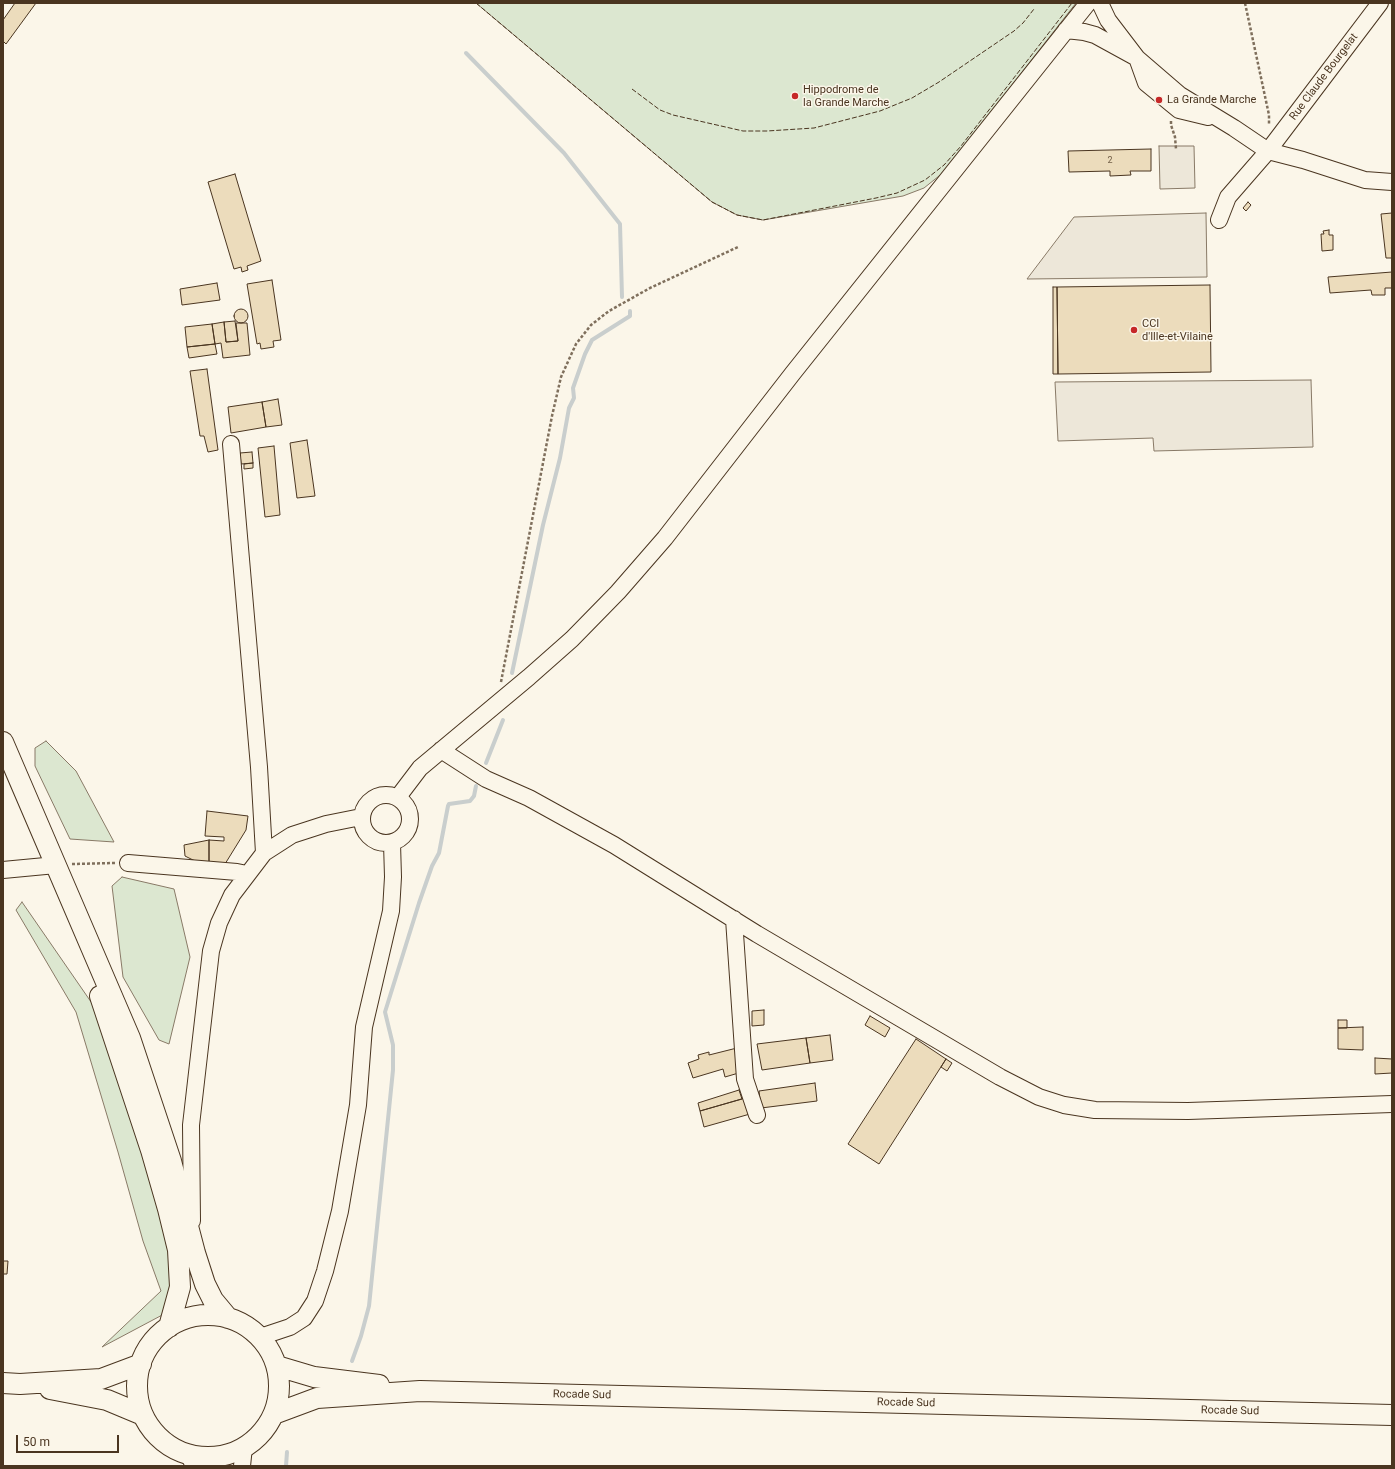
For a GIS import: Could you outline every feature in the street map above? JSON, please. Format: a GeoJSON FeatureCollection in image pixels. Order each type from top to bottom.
{"type":"FeatureCollection","features":[{"type":"Feature","properties":{"kind":"main road"},"geometry":{"type":"LineString","coordinates":[[3,742],[130,1038],[171,1161],[205,1284],[213,1300],[228,1318]]}},
{"type":"Feature","properties":{"kind":"main road"},"geometry":{"type":"LineString","coordinates":[[79,919],[104,1009],[151,1150],[168,1208],[178,1250],[180,1287],[169,1327]]}},
{"type":"Feature","properties":{"kind":"main road"},"geometry":{"type":"LineString","coordinates":[[208,1315],[228,1318],[245,1325],[260,1337],[270,1351],[277,1366],[279,1390],[274,1414],[262,1433],[243,1457],[226,1455],[191,1460],[161,1440],[143,1415],[138,1398],[137,1381],[141,1364],[147,1349],[157,1337],[169,1327],[188,1318],[208,1315]]}},
{"type":"Feature","properties":{"kind":"main road"},"geometry":{"type":"LineString","coordinates":[[12,1383],[101,1379],[141,1364]]}},
{"type":"Feature","properties":{"kind":"main road","name":"Rocade Sud"},"geometry":{"type":"LineString","coordinates":[[277,1366],[314,1377],[420,1390],[1392,1414]]}},
{"type":"Feature","properties":{"kind":"main road"},"geometry":{"type":"LineString","coordinates":[[12,1383],[107,1400],[143,1415]]}},
{"type":"Feature","properties":{"kind":"main road","name":"Rocade Sud"},"geometry":{"type":"LineString","coordinates":[[274,1414],[317,1398],[420,1390]]}},
{"type":"Feature","properties":{"kind":"street"},"geometry":{"type":"LineString","coordinates":[[398,797],[420,768],[572,639],[618,592],[665,538],[798,367],[1088,3]]}},
{"type":"Feature","properties":{"kind":"street"},"geometry":{"type":"LineString","coordinates":[[1100,3],[1108,20],[1136,58],[1146,83],[1179,110],[1221,120]]}},
{"type":"Feature","properties":{"kind":"street","name":"Rue Claude Bourgelat"},"geometry":{"type":"LineString","coordinates":[[1219,220],[1228,197],[1268,151],[1380,3]]}},
{"type":"Feature","properties":{"kind":"street"},"geometry":{"type":"LineString","coordinates":[[1066,30],[1095,35],[1136,58],[1180,95],[1268,151],[1303,160],[1365,180],[1392,182]]}},
{"type":"Feature","properties":{"kind":"street"},"geometry":{"type":"LineString","coordinates":[[231,444],[259,767],[264,853]]}},
{"type":"Feature","properties":{"kind":"street"},"geometry":{"type":"LineString","coordinates":[[441,750],[486,779],[529,798],[614,845],[734,919],[1000,1077],[1039,1097],[1064,1105],[1095,1110],[1188,1111],[1392,1104]]}},
{"type":"Feature","properties":{"kind":"street"},"geometry":{"type":"LineString","coordinates":[[390,795],[398,797],[408,808],[410,824],[407,832],[401,839],[392,843],[374,841],[365,832],[362,824],[363,811],[367,803],[377,796],[390,795]]}},
{"type":"Feature","properties":{"kind":"street"},"geometry":{"type":"LineString","coordinates":[[192,1238],[191,1125],[211,951],[220,924],[232,895],[264,853],[292,835],[326,824],[362,817]]}},
{"type":"Feature","properties":{"kind":"street"},"geometry":{"type":"LineString","coordinates":[[260,1337],[290,1328],[304,1318],[315,1301],[325,1271],[340,1211],[358,1105],[364,1027],[391,911],[393,877],[392,843]]}},
{"type":"Feature","properties":{"kind":"street"},"geometry":{"type":"LineString","coordinates":[[128,863],[247,874]]}},
{"type":"Feature","properties":{"kind":"street"},"geometry":{"type":"LineString","coordinates":[[3,870],[56,865]]}},
{"type":"Feature","properties":{"kind":"street"},"geometry":{"type":"LineString","coordinates":[[734,919],[745,1079],[757,1114]]}},
{"type":"Feature","properties":{"kind":"path"},"geometry":{"type":"LineString","coordinates":[[1245,3],[1269,115],[1268,151]]}},
{"type":"Feature","properties":{"kind":"path"},"geometry":{"type":"LineString","coordinates":[[1176,108],[1171,125],[1175,138],[1176,149]]}},
{"type":"Feature","properties":{"kind":"path"},"geometry":{"type":"LineString","coordinates":[[496,704],[552,416],[561,377],[576,344],[591,325],[609,310],[650,288],[738,246]]}},
{"type":"Feature","properties":{"kind":"path"},"geometry":{"type":"LineString","coordinates":[[77,864],[128,863]]}},
{"type":"Feature","properties":{"kind":"green space","name":"Hippodrome de la Grande Marche"},"geometry":{"type":"Polygon","coordinates":[[[476,3],[1076,3],[944,172],[924,188],[903,196],[763,220],[737,215],[712,202],[476,3]]]}},
{"type":"Feature","properties":{"kind":"green space"},"geometry":{"type":"Polygon","coordinates":[[[46,741],[76,771],[114,842],[70,839],[35,766],[35,748],[46,741]]]}},
{"type":"Feature","properties":{"kind":"green space"},"geometry":{"type":"Polygon","coordinates":[[[122,877],[174,889],[190,957],[169,1044],[159,1040],[123,977],[112,886],[122,877]]]}},
{"type":"Feature","properties":{"kind":"green space"},"geometry":{"type":"Polygon","coordinates":[[[22,902],[98,1012],[167,1230],[175,1301],[166,1313],[102,1347],[161,1291],[143,1241],[76,1012],[16,910],[22,902]]]}},
{"type":"Feature","properties":{"kind":"shaded area"},"geometry":{"type":"Polygon","coordinates":[[[1159,146],[1194,146],[1195,188],[1160,189],[1159,146]]]}},
{"type":"Feature","properties":{"kind":"shaded area"},"geometry":{"type":"Polygon","coordinates":[[[1206,213],[1207,277],[1027,279],[1074,217],[1206,213]]]}},
{"type":"Feature","properties":{"kind":"shaded area"},"geometry":{"type":"Polygon","coordinates":[[[1311,380],[1313,447],[1154,451],[1153,438],[1058,441],[1055,382],[1311,380]]]}},
{"type":"Feature","properties":{"kind":"building"},"geometry":{"type":"Polygon","coordinates":[[[15,3],[36,3],[6,44],[3,41],[3,20],[15,3]]]}},
{"type":"Feature","properties":{"kind":"building"},"geometry":{"type":"Polygon","coordinates":[[[1151,149],[1151,171],[1130,171],[1131,175],[1110,176],[1110,171],[1069,172],[1068,151],[1151,149]]]}},
{"type":"Feature","properties":{"kind":"building"},"geometry":{"type":"Polygon","coordinates":[[[235,174],[261,261],[247,266],[248,270],[242,272],[241,267],[234,269],[208,182],[235,174]]]}},
{"type":"Feature","properties":{"kind":"building"},"geometry":{"type":"Polygon","coordinates":[[[1248,202],[1251,205],[1246,211],[1243,208],[1248,202]]]}},
{"type":"Feature","properties":{"kind":"building"},"geometry":{"type":"Polygon","coordinates":[[[1392,213],[1392,258],[1386,258],[1381,214],[1392,213]]]}},
{"type":"Feature","properties":{"kind":"building"},"geometry":{"type":"Polygon","coordinates":[[[1329,230],[1329,235],[1333,235],[1333,250],[1322,251],[1321,234],[1324,234],[1323,231],[1329,230]]]}},
{"type":"Feature","properties":{"kind":"building"},"geometry":{"type":"Polygon","coordinates":[[[1392,272],[1392,288],[1385,288],[1385,295],[1372,295],[1371,290],[1330,293],[1328,277],[1392,272]]]}},
{"type":"Feature","properties":{"kind":"building"},"geometry":{"type":"Polygon","coordinates":[[[272,280],[281,340],[273,341],[274,347],[261,349],[260,343],[257,344],[247,284],[272,280]]]}},
{"type":"Feature","properties":{"kind":"building"},"geometry":{"type":"Polygon","coordinates":[[[217,283],[220,300],[182,305],[180,289],[217,283]]]}},
{"type":"Feature","properties":{"kind":"building","name":"CCI d'Ille-et-Vilaine"},"geometry":{"type":"Polygon","coordinates":[[[1210,285],[1211,372],[1058,374],[1057,287],[1210,285]]]}},
{"type":"Feature","properties":{"kind":"building"},"geometry":{"type":"Polygon","coordinates":[[[1053,287],[1057,287],[1058,374],[1053,374],[1053,287]]]}},
{"type":"Feature","properties":{"kind":"building"},"geometry":{"type":"Polygon","coordinates":[[[241,309],[246,311],[248,316],[246,321],[241,323],[236,321],[234,316],[236,311],[241,309]]]}},
{"type":"Feature","properties":{"kind":"building"},"geometry":{"type":"Polygon","coordinates":[[[235,321],[238,341],[226,342],[224,322],[235,321]]]}},
{"type":"Feature","properties":{"kind":"building"},"geometry":{"type":"Polygon","coordinates":[[[224,322],[226,342],[238,341],[236,323],[247,323],[250,355],[223,358],[221,343],[215,344],[212,324],[224,322]]]}},
{"type":"Feature","properties":{"kind":"building"},"geometry":{"type":"Polygon","coordinates":[[[212,324],[215,344],[187,347],[185,327],[212,324]]]}},
{"type":"Feature","properties":{"kind":"building"},"geometry":{"type":"Polygon","coordinates":[[[215,344],[217,354],[189,358],[187,347],[215,344]]]}},
{"type":"Feature","properties":{"kind":"building"},"geometry":{"type":"Polygon","coordinates":[[[207,369],[218,450],[208,452],[204,436],[200,436],[190,371],[207,369]]]}},
{"type":"Feature","properties":{"kind":"building"},"geometry":{"type":"Polygon","coordinates":[[[278,399],[282,425],[266,427],[262,402],[278,399]]]}},
{"type":"Feature","properties":{"kind":"building"},"geometry":{"type":"Polygon","coordinates":[[[262,402],[266,427],[231,433],[228,407],[262,402]]]}},
{"type":"Feature","properties":{"kind":"building"},"geometry":{"type":"Polygon","coordinates":[[[307,440],[315,496],[297,498],[290,443],[307,440]]]}},
{"type":"Feature","properties":{"kind":"building"},"geometry":{"type":"Polygon","coordinates":[[[274,446],[280,515],[265,517],[258,448],[274,446]]]}},
{"type":"Feature","properties":{"kind":"building"},"geometry":{"type":"Polygon","coordinates":[[[252,452],[253,463],[241,464],[240,453],[252,452]]]}},
{"type":"Feature","properties":{"kind":"building"},"geometry":{"type":"Polygon","coordinates":[[[253,463],[253,468],[244,469],[244,464],[253,463]]]}},
{"type":"Feature","properties":{"kind":"building"},"geometry":{"type":"Polygon","coordinates":[[[207,811],[248,816],[246,830],[225,864],[209,864],[209,840],[224,841],[224,837],[205,836],[207,811]]]}},
{"type":"Feature","properties":{"kind":"building"},"geometry":{"type":"Polygon","coordinates":[[[209,840],[209,864],[195,861],[185,856],[184,845],[209,840]]]}},
{"type":"Feature","properties":{"kind":"building"},"geometry":{"type":"Polygon","coordinates":[[[764,1010],[764,1025],[752,1026],[752,1011],[764,1010]]]}},
{"type":"Feature","properties":{"kind":"building"},"geometry":{"type":"Polygon","coordinates":[[[870,1016],[890,1028],[885,1037],[865,1025],[870,1016]]]}},
{"type":"Feature","properties":{"kind":"building"},"geometry":{"type":"Polygon","coordinates":[[[1338,1020],[1347,1020],[1347,1028],[1338,1028],[1338,1020]]]}},
{"type":"Feature","properties":{"kind":"building"},"geometry":{"type":"Polygon","coordinates":[[[1363,1027],[1363,1050],[1338,1049],[1338,1028],[1363,1027]]]}},
{"type":"Feature","properties":{"kind":"building"},"geometry":{"type":"Polygon","coordinates":[[[830,1035],[833,1060],[810,1063],[806,1038],[830,1035]]]}},
{"type":"Feature","properties":{"kind":"building"},"geometry":{"type":"Polygon","coordinates":[[[806,1038],[810,1063],[762,1070],[757,1044],[806,1038]]]}},
{"type":"Feature","properties":{"kind":"building"},"geometry":{"type":"Polygon","coordinates":[[[916,1039],[946,1059],[879,1164],[848,1144],[916,1039]]]}},
{"type":"Feature","properties":{"kind":"building"},"geometry":{"type":"Polygon","coordinates":[[[737,1048],[742,1072],[725,1077],[723,1069],[693,1078],[688,1063],[699,1059],[698,1055],[709,1052],[709,1055],[737,1048]]]}},
{"type":"Feature","properties":{"kind":"building"},"geometry":{"type":"Polygon","coordinates":[[[1375,1058],[1392,1059],[1392,1073],[1375,1074],[1375,1058]]]}},
{"type":"Feature","properties":{"kind":"building"},"geometry":{"type":"Polygon","coordinates":[[[946,1059],[952,1063],[947,1071],[941,1067],[946,1059]]]}},
{"type":"Feature","properties":{"kind":"building"},"geometry":{"type":"Polygon","coordinates":[[[815,1083],[817,1101],[761,1108],[759,1091],[815,1083]]]}},
{"type":"Feature","properties":{"kind":"building"},"geometry":{"type":"Polygon","coordinates":[[[739,1090],[742,1099],[700,1111],[698,1103],[739,1090]]]}},
{"type":"Feature","properties":{"kind":"building"},"geometry":{"type":"Polygon","coordinates":[[[745,1098],[750,1114],[704,1127],[700,1111],[745,1098]]]}},
{"type":"Feature","properties":{"kind":"building"},"geometry":{"type":"Polygon","coordinates":[[[3,1261],[8,1261],[7,1274],[3,1274],[3,1261]]]}},
{"type":"Feature","properties":{"kind":"waterway"},"geometry":{"type":"LineString","coordinates":[[466,53],[564,153],[620,224],[622,297]]}},
{"type":"Feature","properties":{"kind":"waterway"},"geometry":{"type":"LineString","coordinates":[[512,673],[543,525],[560,458],[569,408],[574,398],[573,388],[585,354],[592,340],[630,316],[630,311]]}},
{"type":"Feature","properties":{"kind":"waterway"},"geometry":{"type":"LineString","coordinates":[[486,763],[503,720]]}},
{"type":"Feature","properties":{"kind":"waterway"},"geometry":{"type":"LineString","coordinates":[[352,1361],[361,1336],[369,1306],[393,1070],[393,1045],[385,1012],[419,903],[432,866],[439,853],[448,806],[449,804],[470,801],[474,796],[476,786]]}},
{"type":"Feature","properties":{"kind":"waterway"},"geometry":{"type":"LineString","coordinates":[[286,1466],[287,1452]]}},
{"type":"Feature","properties":{"kind":"fence"},"geometry":{"type":"LineString","coordinates":[[476,3],[712,202],[737,215],[763,220],[897,193],[925,180],[944,165],[961,146],[1072,3]]}},
{"type":"Feature","properties":{"kind":"fence"},"geometry":{"type":"LineString","coordinates":[[632,89],[660,110],[673,115],[743,131],[814,128],[880,111],[912,98],[939,82],[1014,31],[1023,23],[1034,9]]}},
{"type":"Feature","properties":{"kind":"place","name":"Hippodrome de la Grande Marche"},"geometry":{"type":"Point","coordinates":[795,96]}},
{"type":"Feature","properties":{"kind":"place","name":"La Grande Marche"},"geometry":{"type":"Point","coordinates":[1159,100]}},
{"type":"Feature","properties":{"kind":"place","name":"CCI d'Ille-et-Vilaine"},"geometry":{"type":"Point","coordinates":[1134,330]}}]}
